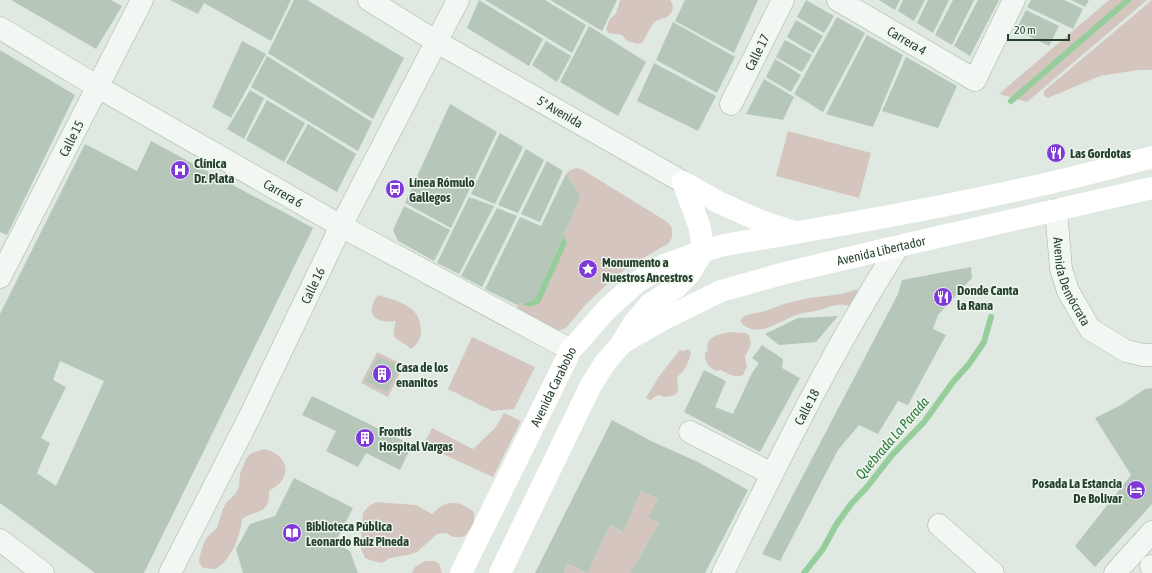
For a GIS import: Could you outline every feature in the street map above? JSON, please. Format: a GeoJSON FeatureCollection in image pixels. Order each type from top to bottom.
{"type":"FeatureCollection","features":[{"type":"Feature","properties":{"kind":"main road"},"geometry":{"type":"LineString","coordinates":[[703,251],[724,245],[885,217],[1011,191],[1152,158]]}},
{"type":"Feature","properties":{"kind":"main road"},"geometry":{"type":"LineString","coordinates":[[683,182],[718,202],[752,217],[797,233]]}},
{"type":"Feature","properties":{"kind":"main road"},"geometry":{"type":"LineString","coordinates":[[500,573],[591,385],[605,363],[622,343],[634,323],[650,304],[675,288],[690,273],[703,251],[700,228],[683,182]]}},
{"type":"Feature","properties":{"kind":"main road","name":"Avenida Libertador"},"geometry":{"type":"LineString","coordinates":[[622,343],[671,315],[721,291],[784,273],[1152,188]]}},
{"type":"Feature","properties":{"kind":"main road","name":"Avenida Carabobo"},"geometry":{"type":"LineString","coordinates":[[461,573],[571,350],[607,309],[636,283],[664,266],[703,251]]}},
{"type":"Feature","properties":{"kind":"street","name":"Calle 15"},"geometry":{"type":"LineString","coordinates":[[0,277],[142,0]]}},
{"type":"Feature","properties":{"kind":"street","name":"5ª Avenida"},"geometry":{"type":"LineString","coordinates":[[369,0],[437,42],[683,182]]}},
{"type":"Feature","properties":{"kind":"street","name":"Calle 16"},"geometry":{"type":"LineString","coordinates":[[170,573],[250,416],[341,226],[458,0]]}},
{"type":"Feature","properties":{"kind":"street","name":"Calle 17"},"geometry":{"type":"LineString","coordinates":[[731,104],[783,0]]}},
{"type":"Feature","properties":{"kind":"street","name":"Carrera 4"},"geometry":{"type":"LineString","coordinates":[[838,0],[975,80],[1014,0]]}},
{"type":"Feature","properties":{"kind":"street","name":"Carrera 6"},"geometry":{"type":"LineString","coordinates":[[0,28],[98,87],[341,226],[571,350]]}},
{"type":"Feature","properties":{"kind":"street","name":"Avenida Demócrata"},"geometry":{"type":"LineString","coordinates":[[1056,210],[1061,269],[1068,291],[1090,330],[1126,351],[1152,356]]}},
{"type":"Feature","properties":{"kind":"street","name":"Calle 18"},"geometry":{"type":"LineString","coordinates":[[723,573],[820,382],[860,310],[899,246]]}},
{"type":"Feature","properties":{"kind":"street"},"geometry":{"type":"LineString","coordinates":[[690,432],[772,474]]}},
{"type":"Feature","properties":{"kind":"street"},"geometry":{"type":"LineString","coordinates":[[939,524],[993,573]]}},
{"type":"Feature","properties":{"kind":"street"},"geometry":{"type":"LineString","coordinates":[[1114,573],[1152,532]]}},
{"type":"Feature","properties":{"kind":"street"},"geometry":{"type":"LineString","coordinates":[[0,540],[43,573]]}},
{"type":"Feature","properties":{"kind":"shaded area"},"geometry":{"type":"Polygon","coordinates":[[[620,0],[670,0],[673,8],[667,17],[654,23],[643,42],[638,44],[627,41],[622,35],[609,33],[606,30],[609,20],[616,13],[620,0]]]}},
{"type":"Feature","properties":{"kind":"shaded area"},"geometry":{"type":"Polygon","coordinates":[[[1109,0],[1147,0],[1027,102],[999,94],[1109,0]]]}},
{"type":"Feature","properties":{"kind":"shaded area"},"geometry":{"type":"Polygon","coordinates":[[[1152,0],[1152,70],[1138,70],[1100,76],[1048,98],[1044,96],[1044,91],[1152,0]]]}},
{"type":"Feature","properties":{"kind":"shaded area"},"geometry":{"type":"Polygon","coordinates":[[[788,131],[871,153],[859,198],[776,176],[788,131]]]}},
{"type":"Feature","properties":{"kind":"shaded area"},"geometry":{"type":"Polygon","coordinates":[[[577,168],[583,170],[666,221],[671,226],[672,237],[669,243],[633,264],[616,276],[585,305],[566,328],[559,331],[518,309],[517,305],[535,299],[581,196],[566,174],[570,170],[577,168]]]}},
{"type":"Feature","properties":{"kind":"shaded area"},"geometry":{"type":"Polygon","coordinates":[[[564,235],[567,243],[540,303],[530,307],[522,304],[535,299],[564,235]]]}},
{"type":"Feature","properties":{"kind":"shaded area"},"geometry":{"type":"Polygon","coordinates":[[[863,289],[850,306],[835,305],[820,310],[799,314],[767,328],[753,329],[746,327],[740,321],[747,315],[765,311],[787,303],[863,289]]]}},
{"type":"Feature","properties":{"kind":"shaded area"},"geometry":{"type":"Polygon","coordinates":[[[378,295],[400,302],[417,315],[420,322],[421,334],[418,341],[411,349],[396,339],[394,328],[396,321],[382,321],[374,316],[372,308],[378,295]]]}},
{"type":"Feature","properties":{"kind":"shaded area"},"geometry":{"type":"Polygon","coordinates":[[[732,332],[745,333],[749,335],[751,344],[745,357],[747,367],[743,375],[740,376],[731,375],[721,370],[716,371],[709,366],[705,359],[705,353],[708,350],[707,345],[711,338],[732,332]]]}},
{"type":"Feature","properties":{"kind":"shaded area"},"geometry":{"type":"Polygon","coordinates":[[[472,337],[535,367],[514,409],[492,411],[448,389],[472,337]]]}},
{"type":"Feature","properties":{"kind":"shaded area"},"geometry":{"type":"Polygon","coordinates":[[[688,349],[691,352],[690,356],[688,363],[677,377],[678,391],[675,395],[666,397],[658,395],[650,400],[646,398],[660,375],[680,350],[684,351],[688,349]]]}},
{"type":"Feature","properties":{"kind":"shaded area","name":"Casa de los enanitos"},"geometry":{"type":"Polygon","coordinates":[[[377,352],[404,365],[388,397],[361,383],[377,352]]]}},
{"type":"Feature","properties":{"kind":"shaded area"},"geometry":{"type":"Polygon","coordinates":[[[504,413],[521,421],[493,477],[423,445],[432,428],[473,449],[495,428],[504,413]]]}},
{"type":"Feature","properties":{"kind":"shaded area"},"geometry":{"type":"Polygon","coordinates":[[[264,449],[280,457],[285,466],[284,477],[280,483],[269,491],[269,499],[265,508],[242,519],[237,540],[227,559],[216,569],[203,568],[199,562],[204,543],[207,537],[217,528],[226,503],[236,493],[239,487],[240,474],[246,459],[250,454],[264,449]]]}},
{"type":"Feature","properties":{"kind":"shaded area"},"geometry":{"type":"Polygon","coordinates":[[[641,491],[658,499],[649,517],[659,523],[630,573],[588,573],[610,525],[622,532],[641,491]]]}},
{"type":"Feature","properties":{"kind":"shaded area"},"geometry":{"type":"Polygon","coordinates":[[[376,502],[416,505],[432,514],[442,506],[457,503],[474,512],[474,523],[471,529],[463,537],[453,537],[446,533],[437,534],[417,552],[390,558],[382,563],[365,558],[361,549],[363,513],[368,507],[376,502]]]}},
{"type":"Feature","properties":{"kind":"shaded area"},"geometry":{"type":"Polygon","coordinates":[[[426,561],[434,561],[439,564],[442,573],[412,573],[415,567],[426,561]]]}},
{"type":"Feature","properties":{"kind":"shaded area"},"geometry":{"type":"Polygon","coordinates":[[[568,564],[588,573],[564,573],[568,564]]]}},
{"type":"Feature","properties":{"kind":"building"},"geometry":{"type":"Polygon","coordinates":[[[11,0],[111,0],[122,6],[96,49],[11,0]]]}},
{"type":"Feature","properties":{"kind":"building"},"geometry":{"type":"Polygon","coordinates":[[[170,0],[291,0],[271,41],[204,3],[198,14],[170,0]]]}},
{"type":"Feature","properties":{"kind":"building"},"geometry":{"type":"Polygon","coordinates":[[[294,0],[307,0],[404,58],[373,119],[268,53],[294,0]]]}},
{"type":"Feature","properties":{"kind":"building"},"geometry":{"type":"Polygon","coordinates":[[[479,0],[543,39],[529,66],[467,28],[479,0]]]}},
{"type":"Feature","properties":{"kind":"building"},"geometry":{"type":"Polygon","coordinates":[[[485,0],[545,0],[586,25],[572,53],[485,0]]]}},
{"type":"Feature","properties":{"kind":"building"},"geometry":{"type":"Polygon","coordinates":[[[550,0],[617,0],[602,31],[550,0]]]}},
{"type":"Feature","properties":{"kind":"building"},"geometry":{"type":"Polygon","coordinates":[[[685,0],[758,0],[734,53],[675,21],[685,0]]]}},
{"type":"Feature","properties":{"kind":"building"},"geometry":{"type":"Polygon","coordinates":[[[806,0],[834,16],[824,33],[797,17],[806,0]]]}},
{"type":"Feature","properties":{"kind":"building"},"geometry":{"type":"Polygon","coordinates":[[[879,0],[900,0],[895,10],[879,0]]]}},
{"type":"Feature","properties":{"kind":"building"},"geometry":{"type":"Polygon","coordinates":[[[903,0],[925,0],[914,21],[898,11],[903,0]]]}},
{"type":"Feature","properties":{"kind":"building"},"geometry":{"type":"Polygon","coordinates":[[[928,0],[949,0],[933,33],[917,23],[928,0]]]}},
{"type":"Feature","properties":{"kind":"building"},"geometry":{"type":"Polygon","coordinates":[[[953,0],[974,0],[952,45],[935,35],[953,0]]]}},
{"type":"Feature","properties":{"kind":"building"},"geometry":{"type":"Polygon","coordinates":[[[978,0],[999,0],[970,56],[954,46],[978,0]]]}},
{"type":"Feature","properties":{"kind":"building"},"geometry":{"type":"Polygon","coordinates":[[[1031,0],[1064,0],[1083,9],[1073,29],[1027,7],[1031,0]]]}},
{"type":"Feature","properties":{"kind":"building"},"geometry":{"type":"Polygon","coordinates":[[[1071,0],[1089,0],[1085,7],[1071,0]]]}},
{"type":"Feature","properties":{"kind":"building"},"geometry":{"type":"Polygon","coordinates":[[[1026,10],[1059,26],[1049,46],[1016,30],[1026,10]]]}},
{"type":"Feature","properties":{"kind":"building"},"geometry":{"type":"Polygon","coordinates":[[[837,17],[865,33],[823,112],[794,94],[837,17]]]}},
{"type":"Feature","properties":{"kind":"building"},"geometry":{"type":"Polygon","coordinates":[[[796,20],[823,36],[813,53],[787,37],[796,20]]]}},
{"type":"Feature","properties":{"kind":"building"},"geometry":{"type":"Polygon","coordinates":[[[673,22],[735,57],[717,93],[656,60],[673,22]]]}},
{"type":"Feature","properties":{"kind":"building"},"geometry":{"type":"Polygon","coordinates":[[[589,26],[646,62],[618,116],[560,82],[589,26]]]}},
{"type":"Feature","properties":{"kind":"building"},"geometry":{"type":"Polygon","coordinates":[[[867,35],[903,55],[873,127],[826,114],[867,35]]]}},
{"type":"Feature","properties":{"kind":"building"},"geometry":{"type":"Polygon","coordinates":[[[785,40],[812,55],[802,72],[776,57],[785,40]]]}},
{"type":"Feature","properties":{"kind":"building"},"geometry":{"type":"Polygon","coordinates":[[[242,41],[266,54],[231,118],[212,107],[242,41]]]}},
{"type":"Feature","properties":{"kind":"building"},"geometry":{"type":"Polygon","coordinates":[[[546,41],[571,56],[557,82],[532,65],[546,41]]]}},
{"type":"Feature","properties":{"kind":"building"},"geometry":{"type":"Polygon","coordinates":[[[0,50],[75,95],[7,235],[0,232],[0,50]]]}},
{"type":"Feature","properties":{"kind":"building"},"geometry":{"type":"Polygon","coordinates":[[[267,56],[372,122],[358,151],[251,87],[267,56]]]}},
{"type":"Feature","properties":{"kind":"building"},"geometry":{"type":"Polygon","coordinates":[[[906,57],[957,86],[938,128],[882,111],[906,57]]]}},
{"type":"Feature","properties":{"kind":"building"},"geometry":{"type":"Polygon","coordinates":[[[775,59],[801,75],[791,92],[766,77],[775,59]]]}},
{"type":"Feature","properties":{"kind":"building"},"geometry":{"type":"Polygon","coordinates":[[[654,63],[716,96],[698,131],[637,101],[654,63]]]}},
{"type":"Feature","properties":{"kind":"building"},"geometry":{"type":"Polygon","coordinates":[[[764,79],[794,97],[783,120],[746,114],[764,79]]]}},
{"type":"Feature","properties":{"kind":"building"},"geometry":{"type":"Polygon","coordinates":[[[250,90],[264,98],[244,139],[227,129],[250,90]]]}},
{"type":"Feature","properties":{"kind":"building"},"geometry":{"type":"Polygon","coordinates":[[[267,100],[305,123],[284,162],[246,140],[267,100]]]}},
{"type":"Feature","properties":{"kind":"building"},"geometry":{"type":"Polygon","coordinates":[[[450,104],[497,132],[451,228],[405,203],[450,104]]]}},
{"type":"Feature","properties":{"kind":"building"},"geometry":{"type":"Polygon","coordinates":[[[308,124],[356,154],[337,192],[286,163],[308,124]]]}},
{"type":"Feature","properties":{"kind":"building"},"geometry":{"type":"Polygon","coordinates":[[[500,133],[523,147],[495,204],[471,194],[500,133]]]}},
{"type":"Feature","properties":{"kind":"building"},"geometry":{"type":"Polygon","coordinates":[[[151,141],[313,228],[144,573],[95,573],[0,503],[0,314],[85,144],[137,171],[151,141]],[[60,361],[53,380],[66,387],[41,438],[50,443],[37,473],[56,486],[104,381],[60,361]]]}},
{"type":"Feature","properties":{"kind":"building"},"geometry":{"type":"Polygon","coordinates":[[[526,149],[544,160],[518,213],[498,205],[526,149]]]}},
{"type":"Feature","properties":{"kind":"building"},"geometry":{"type":"Polygon","coordinates":[[[547,161],[563,171],[540,222],[521,214],[547,161]]]}},
{"type":"Feature","properties":{"kind":"building"},"geometry":{"type":"Polygon","coordinates":[[[566,174],[581,196],[535,299],[517,305],[485,289],[520,217],[541,226],[566,174]]]}},
{"type":"Feature","properties":{"kind":"building"},"geometry":{"type":"Polygon","coordinates":[[[469,197],[494,206],[459,274],[437,263],[469,197]]]}},
{"type":"Feature","properties":{"kind":"building"},"geometry":{"type":"Polygon","coordinates":[[[404,206],[450,230],[434,261],[398,241],[393,230],[404,206]]]}},
{"type":"Feature","properties":{"kind":"building"},"geometry":{"type":"Polygon","coordinates":[[[497,208],[517,216],[482,287],[461,276],[497,208]]]}},
{"type":"Feature","properties":{"kind":"building"},"geometry":{"type":"Polygon","coordinates":[[[971,267],[972,278],[938,315],[933,329],[946,335],[908,405],[898,401],[878,434],[859,425],[838,450],[780,561],[762,554],[898,294],[902,280],[971,267]]]}},
{"type":"Feature","properties":{"kind":"building"},"geometry":{"type":"Polygon","coordinates":[[[838,316],[816,342],[779,345],[765,334],[798,318],[838,316]]]}},
{"type":"Feature","properties":{"kind":"building"},"geometry":{"type":"Polygon","coordinates":[[[762,345],[783,359],[782,368],[800,378],[760,452],[684,412],[704,370],[726,381],[715,407],[733,414],[752,373],[759,363],[752,358],[762,345]]]}},
{"type":"Feature","properties":{"kind":"building","name":"Casa de los enanitos"},"geometry":{"type":"Polygon","coordinates":[[[378,356],[400,367],[387,392],[365,381],[378,356]]]}},
{"type":"Feature","properties":{"kind":"building","name":"Posada La Estancia De Bolivar"},"geometry":{"type":"Polygon","coordinates":[[[1152,388],[1152,504],[1095,567],[1075,546],[1131,475],[1095,418],[1121,405],[1145,389],[1152,388]]]}},
{"type":"Feature","properties":{"kind":"building","name":"Frontis Hospital Vargas"},"geometry":{"type":"Polygon","coordinates":[[[312,396],[412,445],[400,470],[366,453],[358,467],[326,451],[336,431],[302,415],[312,396]]]}},
{"type":"Feature","properties":{"kind":"building"},"geometry":{"type":"Polygon","coordinates":[[[612,420],[653,442],[698,462],[748,490],[705,573],[630,573],[659,523],[648,517],[658,499],[641,491],[623,532],[610,525],[588,573],[568,564],[564,573],[535,573],[612,420]]]}},
{"type":"Feature","properties":{"kind":"building","name":"Biblioteca Pública Leonardo Ruiz Pineda"},"geometry":{"type":"Polygon","coordinates":[[[294,478],[353,508],[335,543],[350,551],[358,573],[243,573],[236,549],[250,524],[275,516],[294,478]]]}},
{"type":"Feature","properties":{"kind":"waterway","name":"Quebrada La Parada"},"geometry":{"type":"LineString","coordinates":[[1011,101],[1128,0]]}},
{"type":"Feature","properties":{"kind":"waterway","name":"Quebrada La Parada"},"geometry":{"type":"LineString","coordinates":[[804,573],[823,549],[836,525],[851,504],[867,487],[892,455],[924,422],[953,382],[969,364],[984,342],[991,317]]}},
{"type":"Feature","properties":{"kind":"place","name":"Las Gordotas"},"geometry":{"type":"Point","coordinates":[1056,153]}},
{"type":"Feature","properties":{"kind":"place","name":"Clínica Dr. Plata"},"geometry":{"type":"Point","coordinates":[180,170]}},
{"type":"Feature","properties":{"kind":"place","name":"Línea Rómulo Gallegos"},"geometry":{"type":"Point","coordinates":[395,189]}},
{"type":"Feature","properties":{"kind":"place","name":"Monumento a Nuestros Ancestros"},"geometry":{"type":"Point","coordinates":[588,269]}},
{"type":"Feature","properties":{"kind":"place","name":"Donde Canta la Rana"},"geometry":{"type":"Point","coordinates":[943,297]}},
{"type":"Feature","properties":{"kind":"place","name":"Casa de los enanitos"},"geometry":{"type":"Point","coordinates":[382,374]}},
{"type":"Feature","properties":{"kind":"place","name":"Frontis Hospital Vargas"},"geometry":{"type":"Point","coordinates":[365,438]}},
{"type":"Feature","properties":{"kind":"place","name":"Posada La Estancia De Bolivar"},"geometry":{"type":"Point","coordinates":[1136,490]}},
{"type":"Feature","properties":{"kind":"place","name":"Biblioteca Pública Leonardo Ruiz Pineda"},"geometry":{"type":"Point","coordinates":[292,533]}}]}
